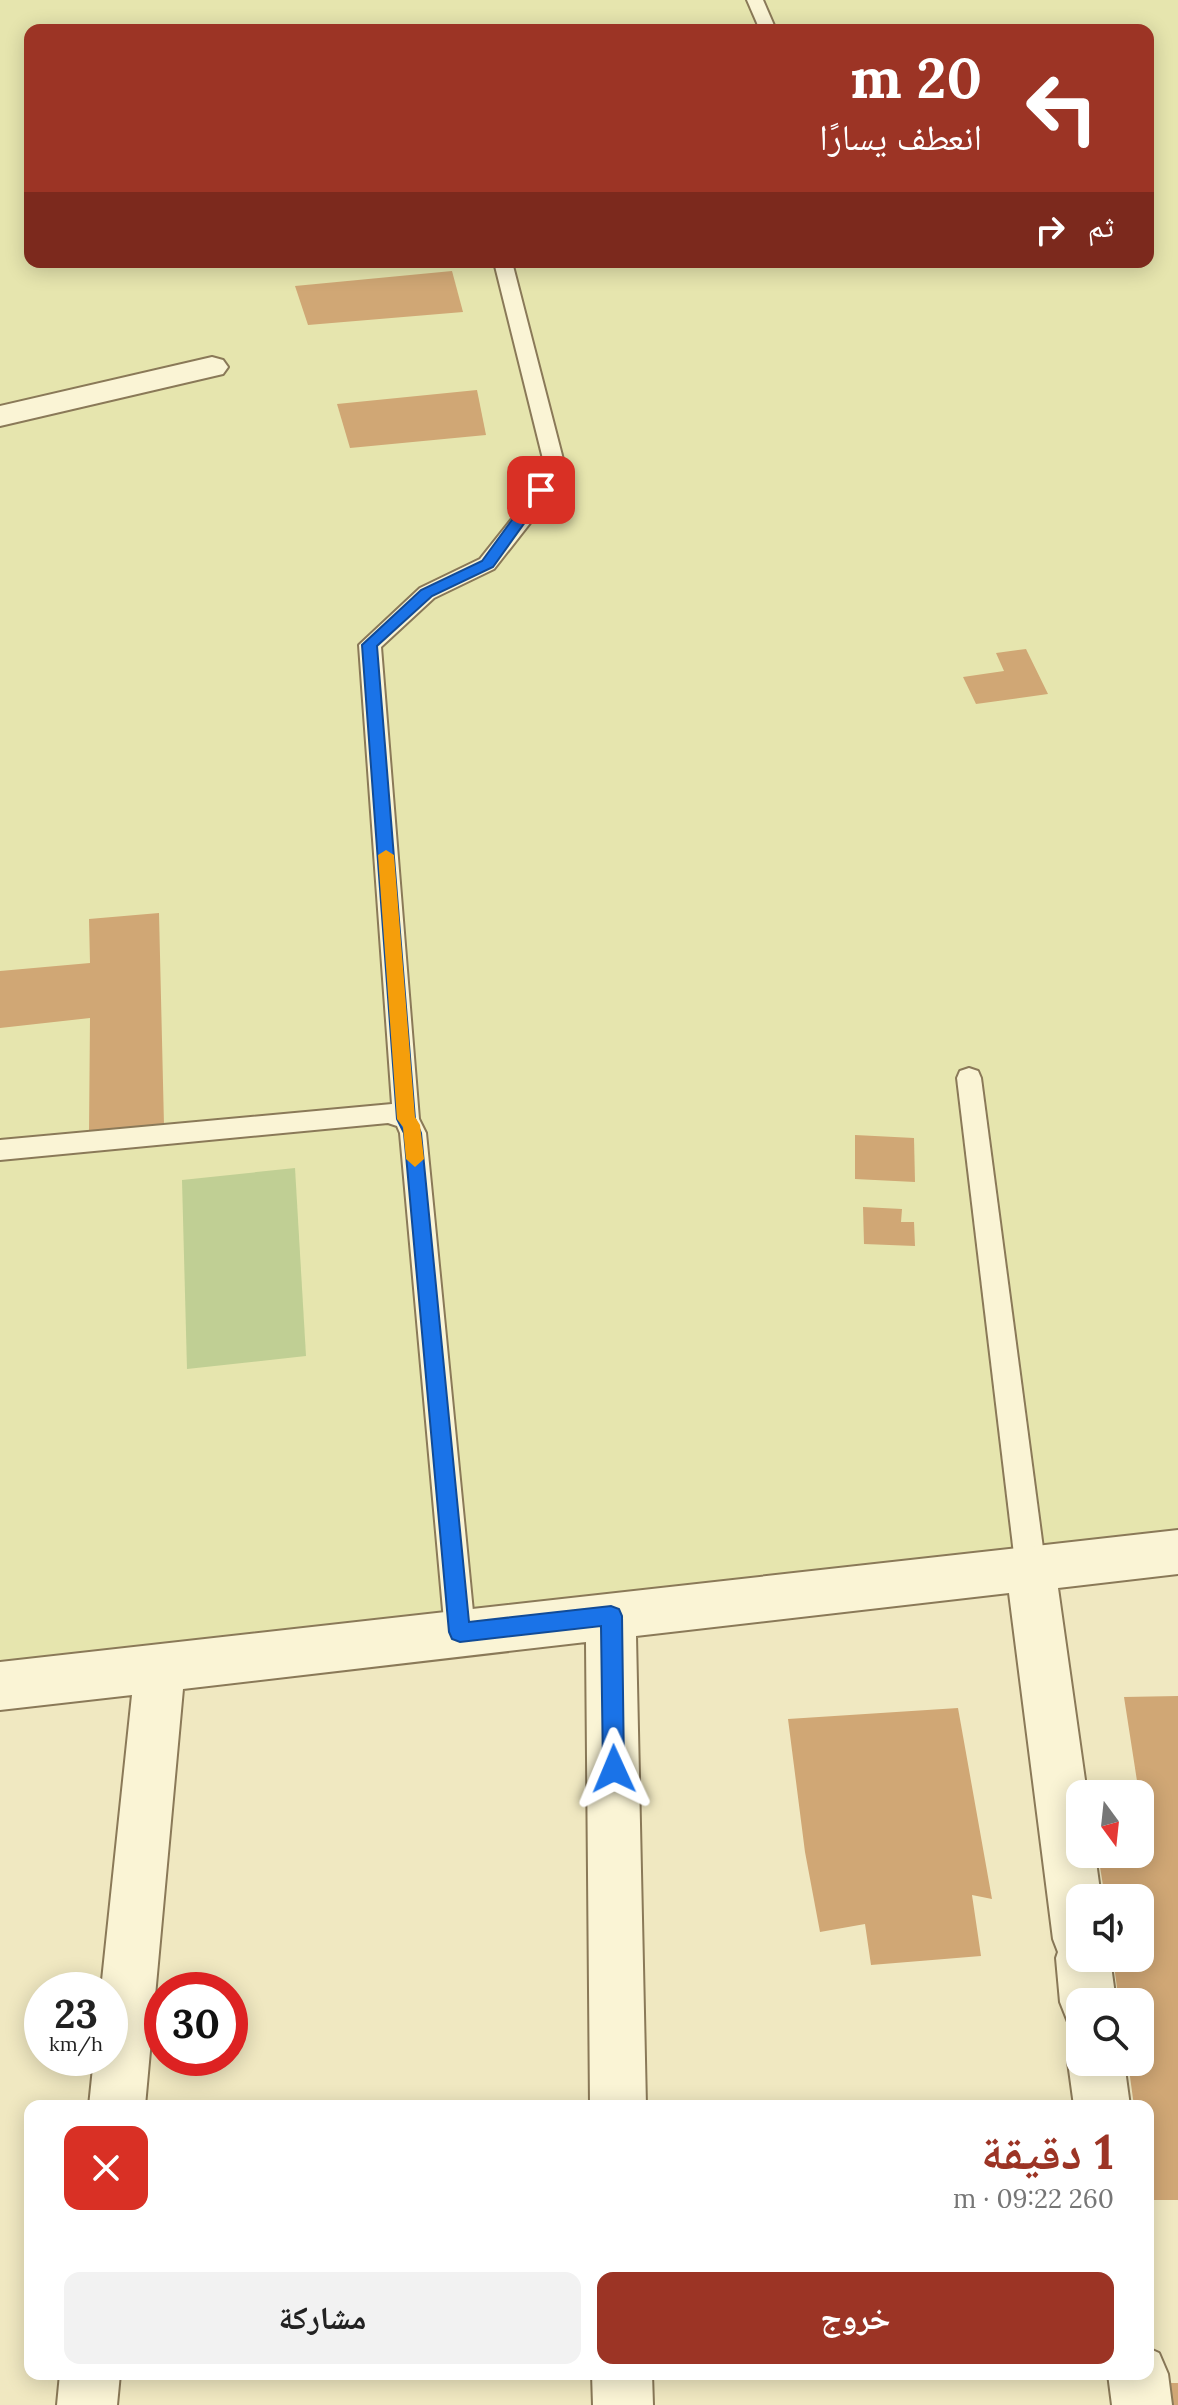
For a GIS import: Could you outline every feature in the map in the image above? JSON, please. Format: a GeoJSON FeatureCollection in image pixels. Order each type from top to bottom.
{"type":"FeatureCollection","features":[{"type":"Feature","properties":{"kind":"street"},"geometry":{"type":"LineString","coordinates":[[0,416],[212,367]]}},
{"type":"Feature","properties":{"kind":"street"},"geometry":{"type":"LineString","coordinates":[[0,1686],[1178,1552]]}},
{"type":"Feature","properties":{"kind":"street"},"geometry":{"type":"LineString","coordinates":[[1031,1571],[1073,1884]]}},
{"type":"Feature","properties":{"kind":"street"},"geometry":{"type":"LineString","coordinates":[[611,1616],[618,2100]]}},
{"type":"Feature","properties":{"kind":"street"},"geometry":{"type":"LineString","coordinates":[[118,2100],[160,1667]]}},
{"type":"Feature","properties":{"kind":"street"},"geometry":{"type":"LineString","coordinates":[[1098,2076],[1101,2100]]}},
{"type":"Feature","properties":{"kind":"street"},"geometry":{"type":"LineString","coordinates":[[87,2405],[89,2380]]}},
{"type":"Feature","properties":{"kind":"street"},"geometry":{"type":"LineString","coordinates":[[622,2380],[623,2405]]}},
{"type":"Feature","properties":{"kind":"street"},"geometry":{"type":"LineString","coordinates":[[1139,2380],[1142,2405]]}},
{"type":"Feature","properties":{"kind":"lane"},"geometry":{"type":"LineString","coordinates":[[755,0],[765,24]]}},
{"type":"Feature","properties":{"kind":"lane"},"geometry":{"type":"LineString","coordinates":[[460,1632],[413,1133],[406,1119],[370,645],[427,593],[487,564],[527,513],[555,467],[505,268]]}},
{"type":"Feature","properties":{"kind":"lane"},"geometry":{"type":"LineString","coordinates":[[969,1078],[1031,1571]]}},
{"type":"Feature","properties":{"kind":"lane"},"geometry":{"type":"LineString","coordinates":[[0,1150],[389,1113],[406,1119]]}},
{"type":"Feature","properties":{"kind":"green space"},"geometry":{"type":"Polygon","coordinates":[[[0,0],[1178,0],[1178,1551],[0,1667],[0,0]]]}},
{"type":"Feature","properties":{"kind":"green space"},"geometry":{"type":"Polygon","coordinates":[[[295,1168],[306,1356],[187,1369],[182,1180],[295,1168]]]}},
{"type":"Feature","properties":{"kind":"building"},"geometry":{"type":"Polygon","coordinates":[[[452,271],[463,312],[308,325],[295,286],[452,271]]]}},
{"type":"Feature","properties":{"kind":"building"},"geometry":{"type":"Polygon","coordinates":[[[477,390],[486,435],[350,448],[337,404],[477,390]]]}},
{"type":"Feature","properties":{"kind":"building"},"geometry":{"type":"Polygon","coordinates":[[[1026,649],[1048,694],[976,704],[963,677],[1004,671],[996,653],[1026,649]]]}},
{"type":"Feature","properties":{"kind":"building"},"geometry":{"type":"Polygon","coordinates":[[[159,913],[164,1125],[89,1133],[90,1018],[0,1028],[0,971],[90,963],[89,919],[159,913]]]}},
{"type":"Feature","properties":{"kind":"building"},"geometry":{"type":"Polygon","coordinates":[[[855,1135],[914,1138],[915,1182],[855,1179],[855,1135]]]}},
{"type":"Feature","properties":{"kind":"building"},"geometry":{"type":"Polygon","coordinates":[[[863,1207],[902,1209],[901,1222],[914,1222],[915,1246],[864,1244],[863,1207]]]}},
{"type":"Feature","properties":{"kind":"building"},"geometry":{"type":"Polygon","coordinates":[[[1178,1696],[1178,2200],[1154,2200],[1154,2100],[1133,2100],[1130,2076],[1154,2076],[1154,1988],[1117,1988],[1115,1972],[1154,1972],[1154,1884],[1103,1884],[1100,1868],[1154,1868],[1154,1780],[1137,1780],[1124,1697],[1178,1696]]]}},
{"type":"Feature","properties":{"kind":"building"},"geometry":{"type":"Polygon","coordinates":[[[958,1708],[992,1899],[972,1895],[981,1956],[871,1965],[865,1924],[820,1932],[805,1852],[788,1719],[958,1708]]]}},
{"type":"Feature","properties":{"kind":"building"},"geometry":{"type":"Polygon","coordinates":[[[1162,2383],[1178,2383],[1178,2405],[1165,2405],[1162,2383]]]}},
{"type":"Feature","properties":{"kind":"slow traffic"},"geometry":{"type":"LineString","coordinates":[[386,855],[406,1119],[411,1125],[415,1159]]}},
{"type":"Feature","properties":{"kind":"route"},"geometry":{"type":"LineString","coordinates":[[541,490],[487,564],[427,593],[370,645],[406,1119],[413,1133],[460,1632],[611,1616],[614,1769]]}}]}
